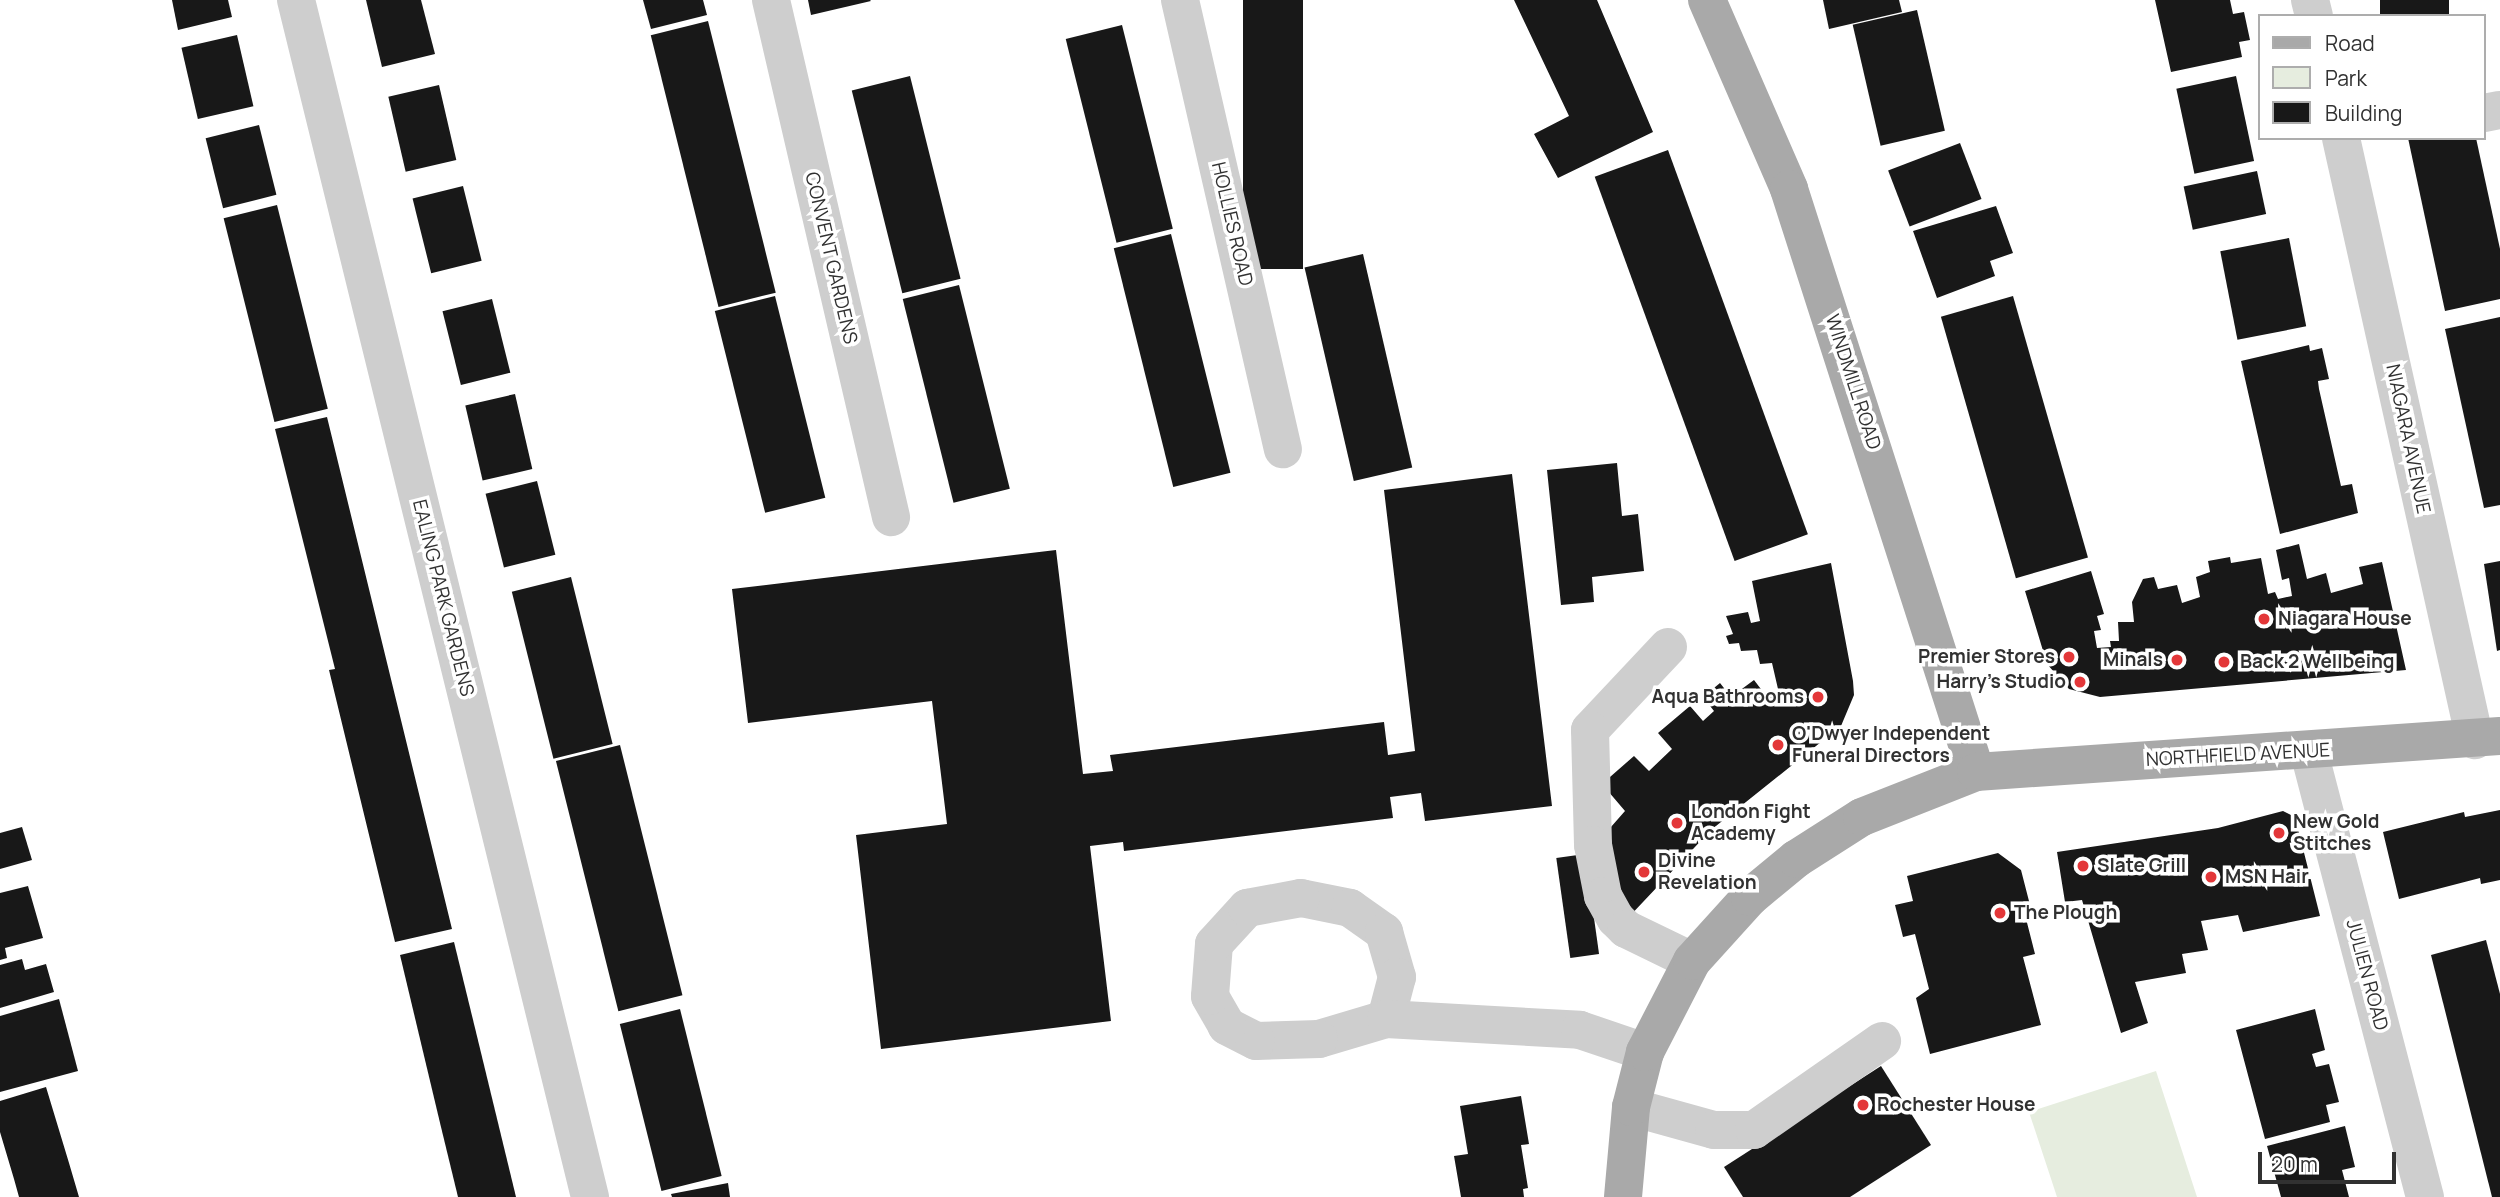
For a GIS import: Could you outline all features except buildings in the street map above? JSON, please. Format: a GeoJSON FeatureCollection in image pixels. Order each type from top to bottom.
{"type":"FeatureCollection","features":[{"type":"Feature","properties":{"kind":"main road","name":"WINDMILL ROAD"},"geometry":{"type":"LineString","coordinates":[[1707,0],[1789,189],[1976,772]]}},
{"type":"Feature","properties":{"kind":"main road","name":"NORTHFIELD AVENUE"},"geometry":{"type":"LineString","coordinates":[[1623,1197],[1631,1107],[1645,1052],[1692,961],[1750,897],[1796,859],[1863,817],[1976,772],[2309,752],[2488,738]]}},
{"type":"Feature","properties":{"kind":"street","name":"EALING PARK GARDENS"},"geometry":{"type":"LineString","coordinates":[[296,0],[590,1197]]}},
{"type":"Feature","properties":{"kind":"street","name":"CONVENT GARDENS"},"geometry":{"type":"LineString","coordinates":[[771,0],[891,517]]}},
{"type":"Feature","properties":{"kind":"street","name":"HOLLIES ROAD"},"geometry":{"type":"LineString","coordinates":[[1180,0],[1283,449]]}},
{"type":"Feature","properties":{"kind":"street","name":"NIAGARA AVENUE"},"geometry":{"type":"LineString","coordinates":[[2341,140],[2488,738]]}},
{"type":"Feature","properties":{"kind":"street"},"geometry":{"type":"LineString","coordinates":[[1668,647],[1590,730],[1593,845],[1603,896],[1616,919],[1626,929],[1692,961]]}},
{"type":"Feature","properties":{"kind":"street","name":"JULIEN ROAD"},"geometry":{"type":"LineString","coordinates":[[2309,752],[2425,1197]]}},
{"type":"Feature","properties":{"kind":"street"},"geometry":{"type":"LineString","coordinates":[[1386,1019],[1397,977],[1384,932],[1350,908],[1301,898],[1247,908],[1214,944],[1210,996],[1227,1026],[1256,1041],[1319,1039],[1386,1019],[1580,1030],[1645,1052]]}},
{"type":"Feature","properties":{"kind":"street"},"geometry":{"type":"LineString","coordinates":[[1631,1107],[1714,1130],[1754,1130],[1882,1041]]}},
{"type":"Feature","properties":{"kind":"green space"},"geometry":{"type":"Polygon","coordinates":[[[2156,1071],[2197,1197],[2057,1197],[2029,1112],[2156,1071]]]}},
{"type":"Feature","properties":{"kind":"place","name":"Niagara House"},"geometry":{"type":"Point","coordinates":[2264,619]}},
{"type":"Feature","properties":{"kind":"place","name":"Premier Stores"},"geometry":{"type":"Point","coordinates":[2069,657]}},
{"type":"Feature","properties":{"kind":"place","name":"Minals"},"geometry":{"type":"Point","coordinates":[2177,660]}},
{"type":"Feature","properties":{"kind":"place","name":"Back 2 Wellbeing"},"geometry":{"type":"Point","coordinates":[2224,662]}},
{"type":"Feature","properties":{"kind":"place","name":"Harry's Studio"},"geometry":{"type":"Point","coordinates":[2080,682]}},
{"type":"Feature","properties":{"kind":"place","name":"Aqua Bathrooms"},"geometry":{"type":"Point","coordinates":[1818,697]}},
{"type":"Feature","properties":{"kind":"place","name":"O'Dwyer Independent Funeral Directors"},"geometry":{"type":"Point","coordinates":[1778,745]}},
{"type":"Feature","properties":{"kind":"place","name":"London Fight Academy"},"geometry":{"type":"Point","coordinates":[1677,823]}},
{"type":"Feature","properties":{"kind":"place","name":"New Gold Stitches"},"geometry":{"type":"Point","coordinates":[2279,833]}},
{"type":"Feature","properties":{"kind":"place","name":"Slate Grill"},"geometry":{"type":"Point","coordinates":[2083,866]}},
{"type":"Feature","properties":{"kind":"place","name":"Divine Revelation"},"geometry":{"type":"Point","coordinates":[1644,872]}},
{"type":"Feature","properties":{"kind":"place","name":"MSN Hair"},"geometry":{"type":"Point","coordinates":[2211,877]}},
{"type":"Feature","properties":{"kind":"place","name":"The Plough"},"geometry":{"type":"Point","coordinates":[2000,913]}},
{"type":"Feature","properties":{"kind":"place","name":"Rochester House"},"geometry":{"type":"Point","coordinates":[1863,1105]}}]}
